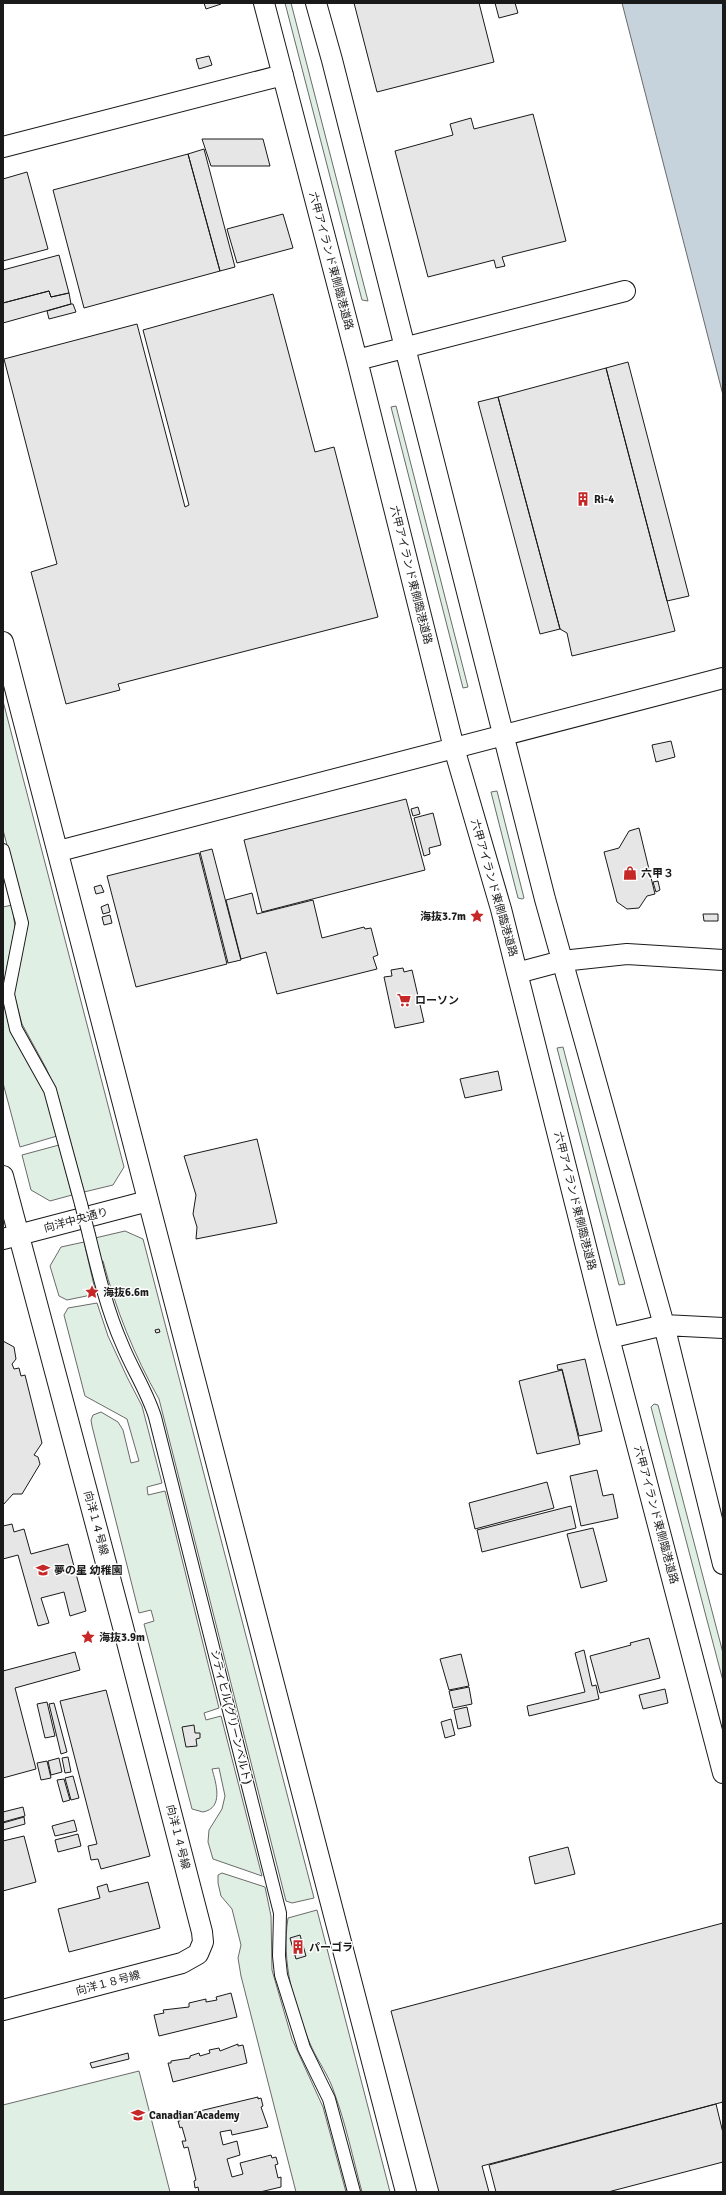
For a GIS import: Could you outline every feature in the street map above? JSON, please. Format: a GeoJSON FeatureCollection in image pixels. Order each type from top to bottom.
{"type":"FeatureCollection","features":[{"type":"Feature","properties":{"kind":"street","name":"六甲アイランド東側臨港道路"},"geometry":{"type":"LineString","coordinates":[[264,3],[357,360],[454,748],[501,909],[723,1773]]}},
{"type":"Feature","properties":{"kind":"street"},"geometry":{"type":"LineString","coordinates":[[316,3],[332,60],[404,348],[505,735],[562,961],[584,1034],[664,1325],[723,1564]]}},
{"type":"Feature","properties":{"kind":"street"},"geometry":{"type":"LineString","coordinates":[[3,147],[283,75]]}},
{"type":"Feature","properties":{"kind":"street"},"geometry":{"type":"LineString","coordinates":[[357,360],[625,291]]}},
{"type":"Feature","properties":{"kind":"street"},"geometry":{"type":"LineString","coordinates":[[3,642],[59,851],[148,1201],[406,2192]]}},
{"type":"Feature","properties":{"kind":"street"},"geometry":{"type":"LineString","coordinates":[[59,851],[723,678]]}},
{"type":"Feature","properties":{"kind":"street","name":"シティヒル(グリーンベルト)"},"geometry":{"type":"LineString","coordinates":[[3,850],[22,923],[8,994],[16,1029],[50,1090],[92,1245],[121,1343],[134,1372],[150,1400],[155,1416],[280,1912],[279,1956],[281,1975],[304,2048],[329,2098],[354,2192]]}},
{"type":"Feature","properties":{"kind":"street"},"geometry":{"type":"LineString","coordinates":[[517,973],[562,961],[627,954],[723,960]]}},
{"type":"Feature","properties":{"kind":"street","name":"向洋１４号線"},"geometry":{"type":"LineString","coordinates":[[3,1176],[11,1237],[130,1654],[202,1932],[202,1942]]}},
{"type":"Feature","properties":{"kind":"street","name":"向洋中央通り"},"geometry":{"type":"LineString","coordinates":[[11,1237],[148,1201]]}},
{"type":"Feature","properties":{"kind":"street"},"geometry":{"type":"LineString","coordinates":[[610,1338],[664,1325],[723,1328]]}},
{"type":"Feature","properties":{"kind":"street","name":"向洋１８号線"},"geometry":{"type":"LineString","coordinates":[[3,2010],[182,1963],[198,1954],[202,1942]]}},
{"type":"Feature","properties":{"kind":"green space"},"geometry":{"type":"Polygon","coordinates":[[[285,3],[291,3],[368,301],[362,300],[285,3]]]}},
{"type":"Feature","properties":{"kind":"green space"},"geometry":{"type":"Polygon","coordinates":[[[396,406],[468,687],[463,688],[391,407],[396,406]]]}},
{"type":"Feature","properties":{"kind":"green space"},"geometry":{"type":"Polygon","coordinates":[[[3,701],[124,1167],[113,1185],[84,1192],[58,1096],[46,1068],[22,1024],[13,991],[24,909],[3,830],[3,701]]]}},
{"type":"Feature","properties":{"kind":"green space"},"geometry":{"type":"Polygon","coordinates":[[[497,791],[524,898],[522,899],[518,898],[491,792],[497,791]]]}},
{"type":"Feature","properties":{"kind":"green space"},"geometry":{"type":"Polygon","coordinates":[[[12,905],[15,927],[3,988],[3,907],[12,905]]]}},
{"type":"Feature","properties":{"kind":"green space"},"geometry":{"type":"Polygon","coordinates":[[[3,994],[44,1089],[57,1136],[20,1147],[3,1083],[3,994]]]}},
{"type":"Feature","properties":{"kind":"green space"},"geometry":{"type":"Polygon","coordinates":[[[563,1047],[625,1284],[619,1285],[557,1048],[563,1047]]]}},
{"type":"Feature","properties":{"kind":"green space"},"geometry":{"type":"Polygon","coordinates":[[[59,1145],[72,1195],[50,1201],[31,1190],[22,1155],[59,1145]]]}},
{"type":"Feature","properties":{"kind":"green space"},"geometry":{"type":"Polygon","coordinates":[[[125,1231],[143,1239],[314,1898],[292,1903],[286,1901],[159,1399],[126,1332],[103,1261],[101,1261],[95,1238],[125,1231]]]}},
{"type":"Feature","properties":{"kind":"green space"},"geometry":{"type":"Polygon","coordinates":[[[84,1242],[96,1294],[67,1300],[59,1296],[50,1266],[61,1247],[84,1242]]]}},
{"type":"Feature","properties":{"kind":"green space"},"geometry":{"type":"Polygon","coordinates":[[[97,1303],[108,1336],[142,1406],[162,1483],[147,1487],[148,1495],[165,1491],[219,1708],[204,1713],[206,1720],[221,1716],[262,1876],[213,1859],[208,1842],[209,1830],[222,1809],[225,1796],[219,1768],[212,1769],[217,1794],[214,1806],[210,1810],[203,1812],[192,1809],[144,1624],[154,1621],[151,1610],[139,1613],[92,1426],[91,1420],[93,1415],[101,1412],[118,1422],[123,1430],[131,1463],[139,1461],[127,1419],[85,1396],[64,1315],[68,1308],[97,1303]]]}},
{"type":"Feature","properties":{"kind":"green space"},"geometry":{"type":"Polygon","coordinates":[[[654,1404],[658,1405],[723,1653],[723,1681],[651,1407],[654,1404]]]}},
{"type":"Feature","properties":{"kind":"green space"},"geometry":{"type":"Polygon","coordinates":[[[222,1873],[265,1887],[271,1916],[272,1970],[292,2039],[323,2107],[346,2192],[296,2192],[241,1976],[238,1958],[241,1945],[232,1909],[221,1896],[218,1875],[222,1873]]]}},
{"type":"Feature","properties":{"kind":"green space"},"geometry":{"type":"Polygon","coordinates":[[[317,1910],[390,2192],[362,2192],[346,2129],[332,2086],[315,2054],[295,2001],[286,1951],[288,1918],[317,1910]]]}},
{"type":"Feature","properties":{"kind":"green space"},"geometry":{"type":"Polygon","coordinates":[[[139,2071],[170,2192],[3,2192],[3,2105],[139,2071]]]}},
{"type":"Feature","properties":{"kind":"shaded area"},"geometry":{"type":"Polygon","coordinates":[[[622,3],[723,3],[723,395],[622,3]]]}},
{"type":"Feature","properties":{"kind":"building"},"geometry":{"type":"Polygon","coordinates":[[[204,3],[220,3],[221,4],[206,9],[204,3]]]}},
{"type":"Feature","properties":{"kind":"building"},"geometry":{"type":"Polygon","coordinates":[[[354,3],[479,3],[494,62],[377,92],[354,3]]]}},
{"type":"Feature","properties":{"kind":"building"},"geometry":{"type":"Polygon","coordinates":[[[495,3],[515,3],[518,13],[499,18],[495,3]]]}},
{"type":"Feature","properties":{"kind":"building"},"geometry":{"type":"Polygon","coordinates":[[[209,56],[212,65],[199,69],[196,59],[209,56]]]}},
{"type":"Feature","properties":{"kind":"building"},"geometry":{"type":"Polygon","coordinates":[[[533,114],[566,241],[502,257],[505,266],[496,268],[494,260],[428,277],[395,151],[453,135],[450,124],[471,118],[474,129],[533,114]]]}},
{"type":"Feature","properties":{"kind":"building"},"geometry":{"type":"Polygon","coordinates":[[[202,139],[263,139],[270,166],[211,166],[202,139]]]}},
{"type":"Feature","properties":{"kind":"building"},"geometry":{"type":"Polygon","coordinates":[[[204,149],[235,267],[220,271],[188,154],[204,149]]]}},
{"type":"Feature","properties":{"kind":"building"},"geometry":{"type":"Polygon","coordinates":[[[188,154],[220,271],[84,308],[53,190],[188,154]]]}},
{"type":"Feature","properties":{"kind":"building"},"geometry":{"type":"Polygon","coordinates":[[[27,172],[48,249],[3,261],[3,179],[27,172]]]}},
{"type":"Feature","properties":{"kind":"building"},"geometry":{"type":"Polygon","coordinates":[[[283,214],[293,248],[237,263],[227,229],[283,214]]]}},
{"type":"Feature","properties":{"kind":"building"},"geometry":{"type":"Polygon","coordinates":[[[59,255],[69,293],[51,297],[49,291],[3,303],[3,270],[59,255]]]}},
{"type":"Feature","properties":{"kind":"building"},"geometry":{"type":"Polygon","coordinates":[[[49,291],[51,297],[69,293],[71,304],[3,323],[3,303],[49,291]]]}},
{"type":"Feature","properties":{"kind":"building"},"geometry":{"type":"Polygon","coordinates":[[[273,294],[315,452],[334,447],[378,617],[118,684],[120,690],[66,704],[31,572],[57,564],[4,359],[137,324],[185,507],[189,505],[143,330],[273,294]]]}},
{"type":"Feature","properties":{"kind":"building"},"geometry":{"type":"Polygon","coordinates":[[[73,304],[76,312],[49,319],[47,311],[73,304]]]}},
{"type":"Feature","properties":{"kind":"building"},"geometry":{"type":"Polygon","coordinates":[[[628,362],[689,596],[667,601],[606,368],[628,362]]]}},
{"type":"Feature","properties":{"kind":"building","name":"Ri-4"},"geometry":{"type":"Polygon","coordinates":[[[606,368],[675,631],[572,656],[567,633],[560,629],[498,397],[606,368]]]}},
{"type":"Feature","properties":{"kind":"building"},"geometry":{"type":"Polygon","coordinates":[[[498,397],[560,629],[540,634],[478,402],[498,397]]]}},
{"type":"Feature","properties":{"kind":"building"},"geometry":{"type":"Polygon","coordinates":[[[671,741],[675,757],[656,762],[652,745],[671,741]]]}},
{"type":"Feature","properties":{"kind":"building"},"geometry":{"type":"Polygon","coordinates":[[[406,799],[425,870],[262,912],[244,840],[406,799]]]}},
{"type":"Feature","properties":{"kind":"building"},"geometry":{"type":"Polygon","coordinates":[[[418,807],[420,814],[413,816],[411,809],[418,807]]]}},
{"type":"Feature","properties":{"kind":"building"},"geometry":{"type":"Polygon","coordinates":[[[433,813],[441,845],[429,848],[430,854],[424,856],[414,818],[433,813]]]}},
{"type":"Feature","properties":{"kind":"building","name":"六甲３"},"geometry":{"type":"Polygon","coordinates":[[[639,828],[655,894],[647,896],[639,908],[627,909],[617,902],[604,852],[619,848],[629,831],[639,828]]]}},
{"type":"Feature","properties":{"kind":"building"},"geometry":{"type":"Polygon","coordinates":[[[212,849],[241,960],[228,963],[200,852],[212,849]]]}},
{"type":"Feature","properties":{"kind":"building"},"geometry":{"type":"Polygon","coordinates":[[[199,853],[227,964],[136,987],[107,876],[199,853]]]}},
{"type":"Feature","properties":{"kind":"building"},"geometry":{"type":"Polygon","coordinates":[[[658,881],[660,890],[656,892],[653,882],[658,881]]]}},
{"type":"Feature","properties":{"kind":"building"},"geometry":{"type":"Polygon","coordinates":[[[101,885],[104,892],[96,894],[94,887],[101,885]]]}},
{"type":"Feature","properties":{"kind":"building"},"geometry":{"type":"Polygon","coordinates":[[[252,893],[257,914],[313,900],[322,938],[364,927],[365,929],[371,928],[378,955],[373,957],[377,969],[277,994],[266,952],[241,959],[226,900],[252,893]]]}},
{"type":"Feature","properties":{"kind":"building"},"geometry":{"type":"Polygon","coordinates":[[[108,904],[110,912],[103,914],[101,907],[108,904]]]}},
{"type":"Feature","properties":{"kind":"building"},"geometry":{"type":"Polygon","coordinates":[[[703,914],[718,914],[718,921],[704,921],[703,914]]]}},
{"type":"Feature","properties":{"kind":"building"},"geometry":{"type":"Polygon","coordinates":[[[110,915],[112,923],[104,925],[102,917],[110,915]]]}},
{"type":"Feature","properties":{"kind":"building","name":"ローソン"},"geometry":{"type":"Polygon","coordinates":[[[403,968],[404,972],[412,970],[424,1022],[395,1028],[384,977],[392,976],[391,970],[403,968]]]}},
{"type":"Feature","properties":{"kind":"building"},"geometry":{"type":"Polygon","coordinates":[[[498,1071],[502,1090],[465,1098],[460,1079],[498,1071]]]}},
{"type":"Feature","properties":{"kind":"building"},"geometry":{"type":"Polygon","coordinates":[[[257,1139],[277,1223],[196,1239],[197,1227],[193,1214],[196,1195],[184,1156],[257,1139]]]}},
{"type":"Feature","properties":{"kind":"building"},"geometry":{"type":"Polygon","coordinates":[[[159,1329],[160,1332],[156,1333],[155,1330],[159,1329]]]}},
{"type":"Feature","properties":{"kind":"building"},"geometry":{"type":"Polygon","coordinates":[[[3,1341],[14,1347],[16,1359],[12,1364],[14,1369],[19,1368],[21,1376],[25,1375],[42,1443],[34,1455],[38,1457],[40,1464],[22,1494],[13,1494],[3,1505],[3,1341]]]}},
{"type":"Feature","properties":{"kind":"building"},"geometry":{"type":"Polygon","coordinates":[[[585,1359],[602,1431],[579,1436],[562,1369],[558,1370],[557,1365],[585,1359]]]}},
{"type":"Feature","properties":{"kind":"building"},"geometry":{"type":"Polygon","coordinates":[[[562,1370],[580,1444],[537,1454],[519,1381],[562,1370]]]}},
{"type":"Feature","properties":{"kind":"building"},"geometry":{"type":"Polygon","coordinates":[[[597,1470],[603,1496],[613,1494],[618,1518],[581,1526],[570,1476],[597,1470]]]}},
{"type":"Feature","properties":{"kind":"building"},"geometry":{"type":"Polygon","coordinates":[[[547,1482],[554,1508],[475,1529],[469,1503],[547,1482]]]}},
{"type":"Feature","properties":{"kind":"building"},"geometry":{"type":"Polygon","coordinates":[[[571,1506],[576,1528],[482,1552],[477,1530],[571,1506]]]}},
{"type":"Feature","properties":{"kind":"building"},"geometry":{"type":"Polygon","coordinates":[[[12,1524],[14,1532],[24,1529],[31,1554],[68,1544],[86,1611],[70,1616],[64,1592],[41,1598],[49,1623],[38,1626],[18,1555],[3,1559],[3,1526],[12,1524]]]}},
{"type":"Feature","properties":{"kind":"building"},"geometry":{"type":"Polygon","coordinates":[[[593,1528],[607,1581],[581,1588],[567,1534],[593,1528]]]}},
{"type":"Feature","properties":{"kind":"building"},"geometry":{"type":"Polygon","coordinates":[[[649,1638],[660,1678],[600,1693],[590,1656],[631,1645],[630,1643],[649,1638]]]}},
{"type":"Feature","properties":{"kind":"building"},"geometry":{"type":"Polygon","coordinates":[[[584,1650],[592,1686],[596,1685],[599,1699],[529,1716],[527,1706],[585,1692],[575,1653],[584,1650]]]}},
{"type":"Feature","properties":{"kind":"building"},"geometry":{"type":"Polygon","coordinates":[[[75,1652],[80,1670],[15,1688],[36,1769],[3,1778],[3,1671],[75,1652]]]}},
{"type":"Feature","properties":{"kind":"building"},"geometry":{"type":"Polygon","coordinates":[[[461,1654],[469,1686],[449,1690],[440,1659],[461,1654]]]}},
{"type":"Feature","properties":{"kind":"building"},"geometry":{"type":"Polygon","coordinates":[[[469,1687],[472,1704],[453,1708],[449,1691],[469,1687]]]}},
{"type":"Feature","properties":{"kind":"building"},"geometry":{"type":"Polygon","coordinates":[[[665,1689],[668,1703],[643,1709],[639,1695],[665,1689]]]}},
{"type":"Feature","properties":{"kind":"building"},"geometry":{"type":"Polygon","coordinates":[[[106,1690],[150,1856],[101,1869],[98,1859],[91,1860],[88,1846],[97,1844],[60,1701],[106,1690]]]}},
{"type":"Feature","properties":{"kind":"building"},"geometry":{"type":"Polygon","coordinates":[[[47,1702],[55,1736],[45,1738],[37,1704],[47,1702]]]}},
{"type":"Feature","properties":{"kind":"building"},"geometry":{"type":"Polygon","coordinates":[[[54,1703],[67,1752],[61,1754],[49,1704],[54,1703]]]}},
{"type":"Feature","properties":{"kind":"building"},"geometry":{"type":"Polygon","coordinates":[[[467,1707],[471,1726],[458,1729],[454,1710],[467,1707]]]}},
{"type":"Feature","properties":{"kind":"building"},"geometry":{"type":"Polygon","coordinates":[[[451,1719],[455,1735],[445,1738],[441,1722],[451,1719]]]}},
{"type":"Feature","properties":{"kind":"building"},"geometry":{"type":"Polygon","coordinates":[[[194,1725],[195,1733],[200,1733],[200,1738],[196,1739],[197,1746],[186,1747],[182,1727],[194,1725]]]}},
{"type":"Feature","properties":{"kind":"building"},"geometry":{"type":"Polygon","coordinates":[[[68,1757],[71,1772],[65,1773],[62,1758],[68,1757]]]}},
{"type":"Feature","properties":{"kind":"building"},"geometry":{"type":"Polygon","coordinates":[[[59,1758],[62,1772],[51,1775],[48,1761],[59,1758]]]}},
{"type":"Feature","properties":{"kind":"building"},"geometry":{"type":"Polygon","coordinates":[[[47,1761],[51,1778],[41,1780],[37,1763],[47,1761]]]}},
{"type":"Feature","properties":{"kind":"building"},"geometry":{"type":"Polygon","coordinates":[[[73,1776],[79,1798],[71,1800],[65,1778],[73,1776]]]}},
{"type":"Feature","properties":{"kind":"building"},"geometry":{"type":"Polygon","coordinates":[[[64,1779],[70,1800],[63,1802],[57,1780],[64,1779]]]}},
{"type":"Feature","properties":{"kind":"building"},"geometry":{"type":"Polygon","coordinates":[[[23,1807],[25,1816],[3,1822],[3,1812],[23,1807]]]}},
{"type":"Feature","properties":{"kind":"building"},"geometry":{"type":"Polygon","coordinates":[[[24,1817],[25,1824],[3,1830],[3,1823],[24,1817]]]}},
{"type":"Feature","properties":{"kind":"building"},"geometry":{"type":"Polygon","coordinates":[[[74,1820],[77,1831],[55,1836],[52,1826],[74,1820]]]}},
{"type":"Feature","properties":{"kind":"building"},"geometry":{"type":"Polygon","coordinates":[[[78,1834],[81,1846],[58,1852],[55,1840],[78,1834]]]}},
{"type":"Feature","properties":{"kind":"building"},"geometry":{"type":"Polygon","coordinates":[[[24,1836],[36,1882],[3,1891],[3,1841],[24,1836]]]}},
{"type":"Feature","properties":{"kind":"building"},"geometry":{"type":"Polygon","coordinates":[[[568,1847],[575,1874],[535,1884],[529,1857],[568,1847]]]}},
{"type":"Feature","properties":{"kind":"building"},"geometry":{"type":"Polygon","coordinates":[[[148,1882],[160,1928],[69,1952],[58,1909],[100,1898],[97,1887],[107,1884],[109,1892],[148,1882]]]}},
{"type":"Feature","properties":{"kind":"building"},"geometry":{"type":"Polygon","coordinates":[[[723,1923],[723,2102],[482,2166],[489,2192],[439,2192],[391,2011],[723,1923]]]}},
{"type":"Feature","properties":{"kind":"building","name":"パーゴラ"},"geometry":{"type":"Polygon","coordinates":[[[300,1935],[306,1956],[296,1959],[290,1938],[300,1935]]]}},
{"type":"Feature","properties":{"kind":"building"},"geometry":{"type":"Polygon","coordinates":[[[231,1993],[237,2017],[159,2036],[154,2015],[164,2013],[163,2010],[189,2007],[189,2003],[206,1999],[206,2002],[217,2000],[216,1997],[231,1993]]]}},
{"type":"Feature","properties":{"kind":"building"},"geometry":{"type":"Polygon","coordinates":[[[238,2044],[238,2046],[243,2045],[247,2063],[173,2082],[168,2063],[171,2063],[171,2061],[190,2058],[190,2056],[199,2053],[200,2056],[210,2053],[209,2050],[219,2048],[220,2051],[238,2044]]]}},
{"type":"Feature","properties":{"kind":"building"},"geometry":{"type":"Polygon","coordinates":[[[128,2053],[129,2059],[92,2068],[90,2063],[128,2053]]]}},
{"type":"Feature","properties":{"kind":"building"},"geometry":{"type":"Polygon","coordinates":[[[258,2097],[258,2099],[261,2098],[263,2106],[261,2107],[268,2127],[232,2135],[231,2130],[220,2132],[223,2145],[237,2141],[240,2155],[227,2159],[232,2177],[243,2174],[240,2163],[271,2155],[272,2158],[276,2157],[278,2164],[275,2165],[278,2178],[281,2177],[281,2187],[260,2192],[199,2192],[198,2187],[195,2188],[194,2181],[196,2180],[188,2147],[184,2148],[182,2141],[186,2141],[182,2127],[180,2128],[178,2121],[180,2121],[179,2116],[258,2097]]]}},
{"type":"Feature","properties":{"kind":"building"},"geometry":{"type":"Polygon","coordinates":[[[716,2104],[723,2133],[723,2162],[608,2192],[496,2192],[489,2165],[716,2104]]]}},
{"type":"Feature","properties":{"kind":"place","name":"Ri-4"},"geometry":{"type":"Point","coordinates":[583,499]}},
{"type":"Feature","properties":{"kind":"place","name":"六甲３"},"geometry":{"type":"Point","coordinates":[630,873]}},
{"type":"Feature","properties":{"kind":"place","name":"海抜3.7m"},"geometry":{"type":"Point","coordinates":[477,916]}},
{"type":"Feature","properties":{"kind":"place","name":"ローソン"},"geometry":{"type":"Point","coordinates":[404,1000]}},
{"type":"Feature","properties":{"kind":"place","name":"海抜6.6m"},"geometry":{"type":"Point","coordinates":[92,1292]}},
{"type":"Feature","properties":{"kind":"place","name":"夢の星 幼稚園"},"geometry":{"type":"Point","coordinates":[43,1570]}},
{"type":"Feature","properties":{"kind":"place","name":"海抜3.9m"},"geometry":{"type":"Point","coordinates":[88,1637]}},
{"type":"Feature","properties":{"kind":"place","name":"パーゴラ"},"geometry":{"type":"Point","coordinates":[298,1947]}},
{"type":"Feature","properties":{"kind":"place","name":"Canadian Academy"},"geometry":{"type":"Point","coordinates":[138,2115]}}]}
